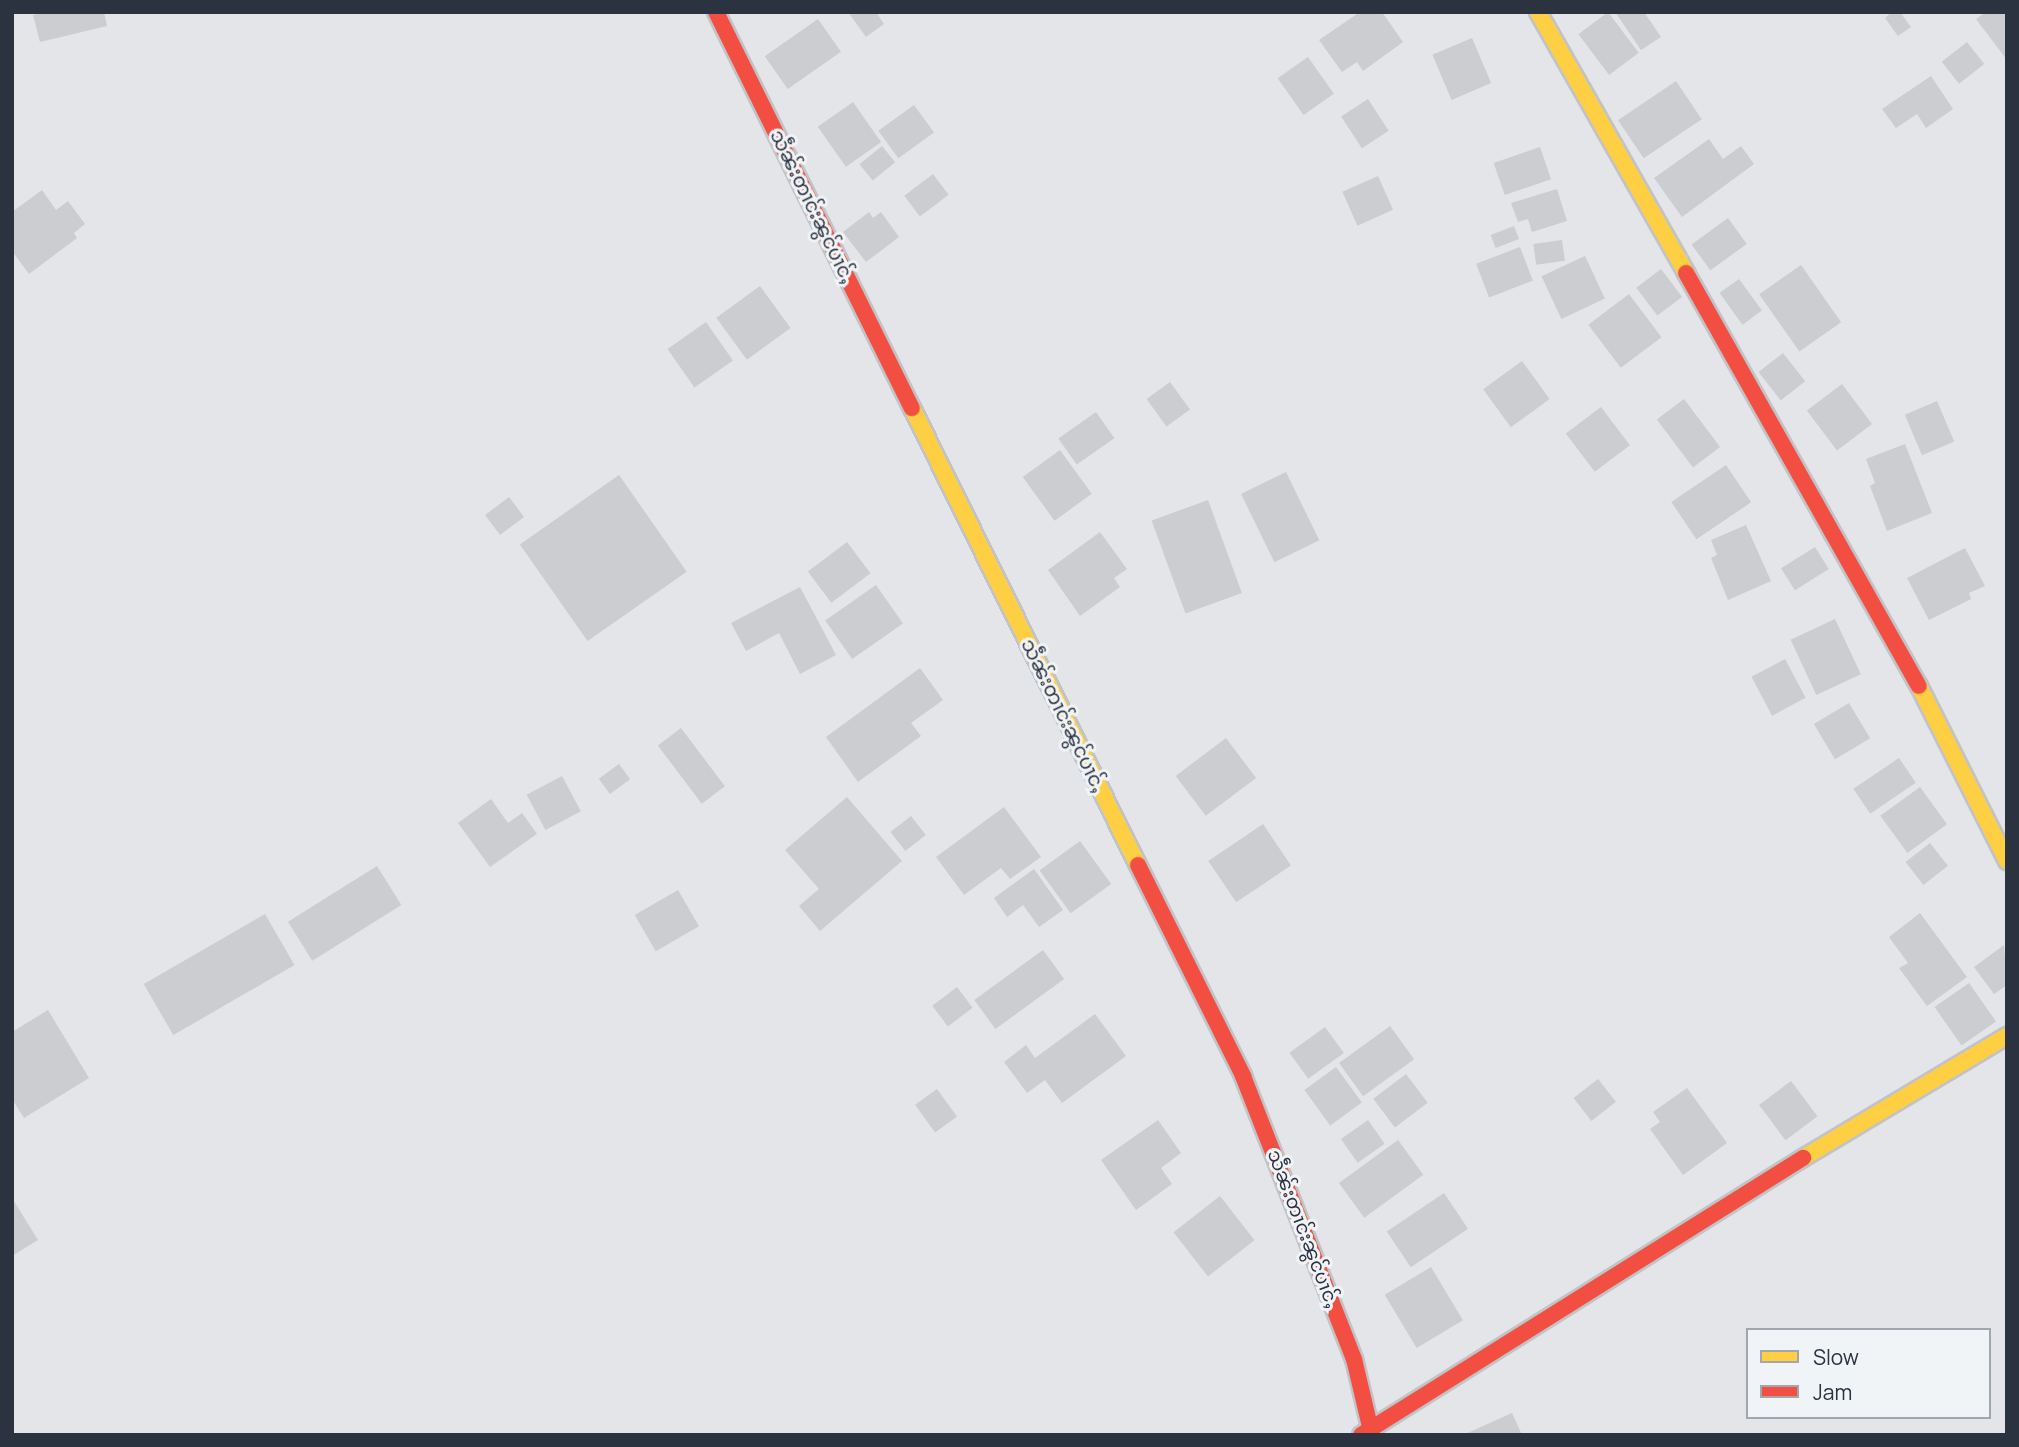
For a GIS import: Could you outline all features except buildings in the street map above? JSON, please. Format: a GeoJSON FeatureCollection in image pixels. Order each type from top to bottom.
{"type":"FeatureCollection","features":[{"type":"Feature","properties":{"kind":"street","name":"သဵၼ်းတၢင်းၼွင်ပၢင်ႇ"},"geometry":{"type":"LineString","coordinates":[[716,12],[1243,1076],[1354,1359],[1368,1433]]}},
{"type":"Feature","properties":{"kind":"street"},"geometry":{"type":"LineString","coordinates":[[1538,12],[1906,660],[2007,860]]}},
{"type":"Feature","properties":{"kind":"street"},"geometry":{"type":"LineString","coordinates":[[1368,1433],[1667,1240],[2007,1035]]}},
{"type":"Feature","properties":{"kind":"traffic: slow"},"geometry":{"type":"LineString","coordinates":[[1538,12],[1686,273]]}},
{"type":"Feature","properties":{"kind":"traffic: slow"},"geometry":{"type":"LineString","coordinates":[[912,408],[1138,865]]}},
{"type":"Feature","properties":{"kind":"traffic: slow"},"geometry":{"type":"LineString","coordinates":[[1919,686],[2007,861]]}},
{"type":"Feature","properties":{"kind":"traffic: slow"},"geometry":{"type":"LineString","coordinates":[[1803,1158],[2007,1036]]}},
{"type":"Feature","properties":{"kind":"traffic: jam"},"geometry":{"type":"LineString","coordinates":[[716,12],[912,408]]}},
{"type":"Feature","properties":{"kind":"traffic: jam"},"geometry":{"type":"LineString","coordinates":[[1686,273],[1919,686]]}},
{"type":"Feature","properties":{"kind":"traffic: jam"},"geometry":{"type":"LineString","coordinates":[[1138,865],[1243,1076],[1354,1359],[1372,1435]]}},
{"type":"Feature","properties":{"kind":"traffic: jam"},"geometry":{"type":"LineString","coordinates":[[1361,1435],[1803,1158]]}}]}
